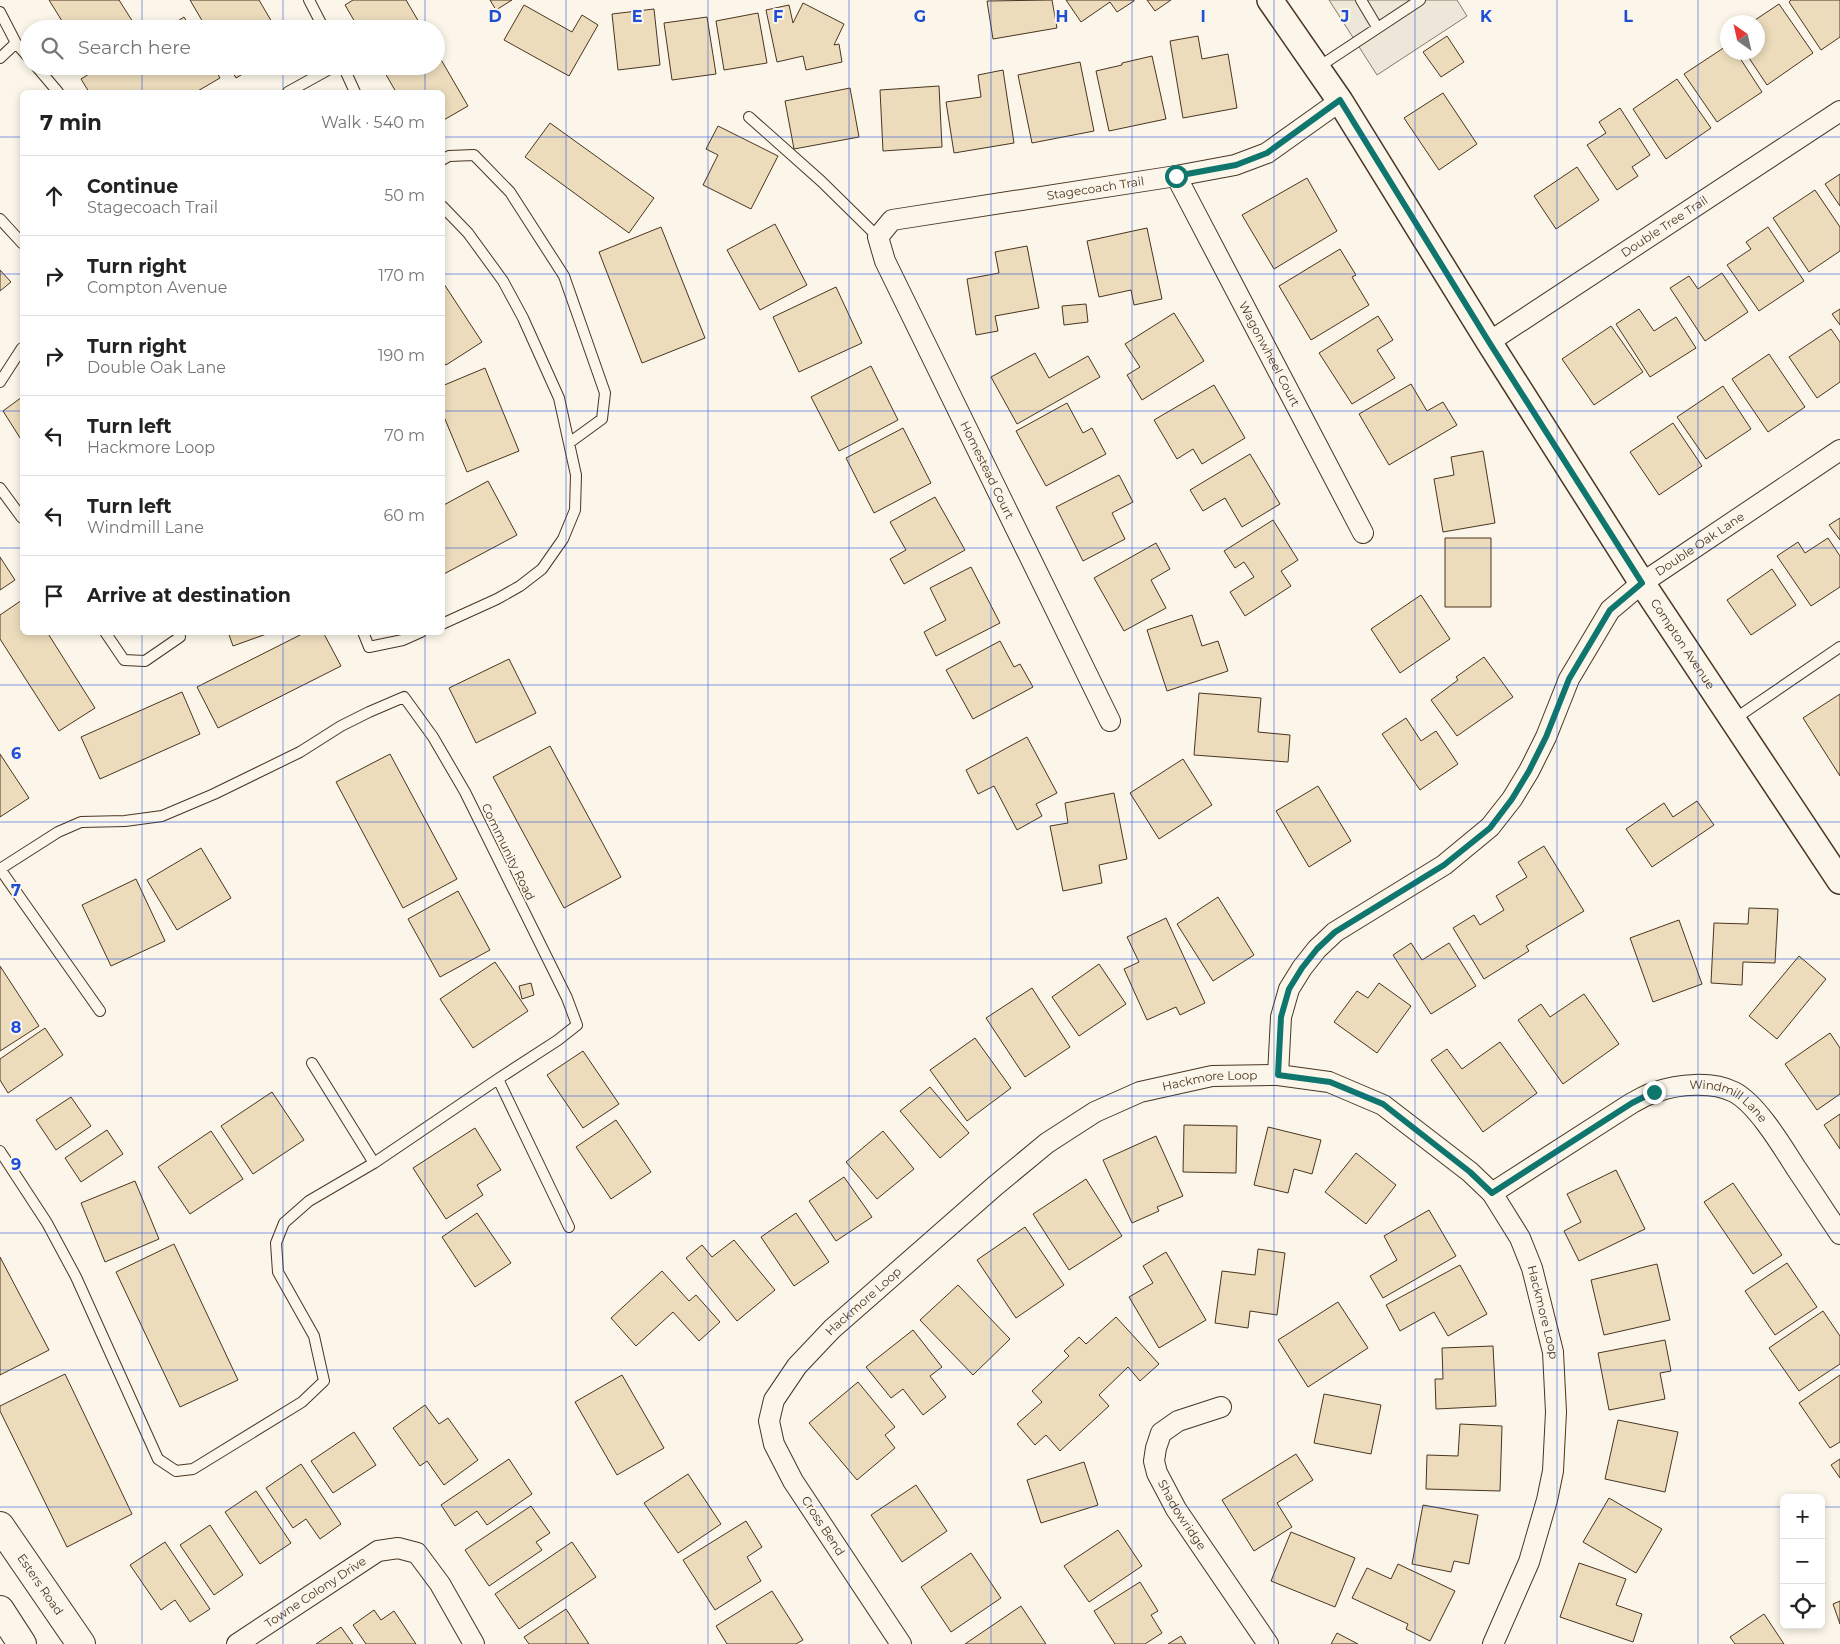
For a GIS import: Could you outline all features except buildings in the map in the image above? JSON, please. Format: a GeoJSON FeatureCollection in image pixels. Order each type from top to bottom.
{"type":"FeatureCollection","features":[{"type":"Feature","properties":{"kind":"main road","name":"Esters Road"},"geometry":{"type":"LineString","coordinates":[[0,1526],[81,1644]]}},
{"type":"Feature","properties":{"kind":"main road"},"geometry":{"type":"LineString","coordinates":[[0,1610],[22,1644]]}},
{"type":"Feature","properties":{"kind":"street","name":"Compton Avenue"},"geometry":{"type":"LineString","coordinates":[[1270,0],[1340,100],[1489,342],[1642,583],[1840,880]]}},
{"type":"Feature","properties":{"kind":"street","name":"Stagecoach Trail"},"geometry":{"type":"LineString","coordinates":[[878,237],[892,220],[1236,165],[1267,153],[1340,100]]}},
{"type":"Feature","properties":{"kind":"street","name":"Double Tree Trail"},"geometry":{"type":"LineString","coordinates":[[1489,342],[1840,112]]}},
{"type":"Feature","properties":{"kind":"street","name":"Wagonwheel Court"},"geometry":{"type":"LineString","coordinates":[[1176,176],[1363,533]]}},
{"type":"Feature","properties":{"kind":"street","name":"Homestead Court"},"geometry":{"type":"LineString","coordinates":[[878,237],[889,270],[1110,720]]}},
{"type":"Feature","properties":{"kind":"street","name":"Double Oak Lane"},"geometry":{"type":"LineString","coordinates":[[1278,1075],[1281,1017],[1289,989],[1302,968],[1317,949],[1335,932],[1444,865],[1490,828],[1512,799],[1529,771],[1546,737],[1569,679],[1610,610],[1642,583],[1840,450]]}},
{"type":"Feature","properties":{"kind":"street","name":"Hackmore Loop"},"geometry":{"type":"LineString","coordinates":[[774,1400],[797,1366],[832,1329],[995,1186],[1048,1144],[1095,1112],[1140,1092],[1212,1076],[1278,1075],[1330,1082],[1383,1104],[1470,1172],[1492,1193],[1520,1238],[1532,1268],[1546,1315],[1554,1352],[1556,1412],[1552,1471],[1547,1500],[1529,1562],[1493,1644]]}},
{"type":"Feature","properties":{"kind":"street","name":"Windmill Lane"},"geometry":{"type":"LineString","coordinates":[[1492,1193],[1632,1103],[1654,1092],[1671,1087],[1702,1085],[1719,1087],[1734,1092],[1749,1103],[1774,1134],[1840,1234]]}},
{"type":"Feature","properties":{"kind":"street","name":"Cross Bend"},"geometry":{"type":"LineString","coordinates":[[774,1400],[769,1421],[774,1444],[793,1481],[900,1644]]}},
{"type":"Feature","properties":{"kind":"street","name":"Shadowridge"},"geometry":{"type":"LineString","coordinates":[[1221,1407],[1178,1421],[1161,1433],[1154,1460],[1157,1473],[1176,1509],[1268,1644]]}},
{"type":"Feature","properties":{"kind":"street","name":"Towne Colony Drive"},"geometry":{"type":"LineString","coordinates":[[237,1644],[378,1551],[398,1548],[417,1553],[440,1584],[474,1644]]}},
{"type":"Feature","properties":{"kind":"lane"},"geometry":{"type":"LineString","coordinates":[[309,0],[319,20]]}},
{"type":"Feature","properties":{"kind":"lane"},"geometry":{"type":"LineString","coordinates":[[1361,0],[1377,27]]}},
{"type":"Feature","properties":{"kind":"lane"},"geometry":{"type":"LineString","coordinates":[[1317,68],[1420,0]]}},
{"type":"Feature","properties":{"kind":"lane"},"geometry":{"type":"LineString","coordinates":[[0,12],[20,48]]}},
{"type":"Feature","properties":{"kind":"lane"},"geometry":{"type":"LineString","coordinates":[[0,58],[16,43]]}},
{"type":"Feature","properties":{"kind":"lane"},"geometry":{"type":"LineString","coordinates":[[44,75],[56,90]]}},
{"type":"Feature","properties":{"kind":"lane"},"geometry":{"type":"LineString","coordinates":[[292,90],[319,75]]}},
{"type":"Feature","properties":{"kind":"lane"},"geometry":{"type":"LineString","coordinates":[[346,75],[354,90]]}},
{"type":"Feature","properties":{"kind":"lane"},"geometry":{"type":"LineString","coordinates":[[749,117],[821,181],[878,237]]}},
{"type":"Feature","properties":{"kind":"lane"},"geometry":{"type":"LineString","coordinates":[[445,158],[448,156],[474,155],[510,192],[564,276],[605,393],[602,419],[569,443]]}},
{"type":"Feature","properties":{"kind":"lane"},"geometry":{"type":"LineString","coordinates":[[445,209],[468,233],[503,281],[523,318],[559,398],[576,475],[574,510],[563,539],[542,569],[520,586],[497,599],[445,623]]}},
{"type":"Feature","properties":{"kind":"lane"},"geometry":{"type":"LineString","coordinates":[[0,219],[20,241]]}},
{"type":"Feature","properties":{"kind":"lane"},"geometry":{"type":"LineString","coordinates":[[0,382],[20,351]]}},
{"type":"Feature","properties":{"kind":"lane"},"geometry":{"type":"LineString","coordinates":[[0,488],[20,515]]}},
{"type":"Feature","properties":{"kind":"lane"},"geometry":{"type":"LineString","coordinates":[[107,635],[124,660],[145,661],[180,637],[180,635]]}},
{"type":"Feature","properties":{"kind":"lane"},"geometry":{"type":"LineString","coordinates":[[364,635],[370,646],[402,640],[414,635]]}},
{"type":"Feature","properties":{"kind":"lane"},"geometry":{"type":"LineString","coordinates":[[1733,720],[1840,647]]}},
{"type":"Feature","properties":{"kind":"lane","name":"Community Road"},"geometry":{"type":"LineString","coordinates":[[0,869],[58,832],[81,822],[125,821],[162,816],[214,794],[300,752],[355,719],[404,697],[433,737],[465,792],[567,998],[577,1025],[558,1040],[498,1079]]}},
{"type":"Feature","properties":{"kind":"lane"},"geometry":{"type":"LineString","coordinates":[[0,869],[100,1011]]}},
{"type":"Feature","properties":{"kind":"lane"},"geometry":{"type":"LineString","coordinates":[[312,1064],[374,1163]]}},
{"type":"Feature","properties":{"kind":"lane"},"geometry":{"type":"LineString","coordinates":[[2,1158],[47,1223],[76,1277],[158,1459],[176,1472],[194,1469],[302,1402],[324,1381],[314,1336],[278,1272],[276,1243],[284,1224],[309,1201],[374,1163],[498,1079],[569,1227]]}},
{"type":"Feature","properties":{"kind":"shaded area"},"geometry":{"type":"Polygon","coordinates":[[[1329,0],[1457,0],[1467,16],[1377,75],[1329,0]]]}},
{"type":"Feature","properties":{"kind":"route"},"geometry":{"type":"LineString","coordinates":[[1176,176],[1236,165],[1267,153],[1340,100],[1489,342],[1642,583],[1610,610],[1569,679],[1546,737],[1529,771],[1512,799],[1490,828],[1444,865],[1335,932],[1317,949],[1302,968],[1289,989],[1281,1017],[1278,1075],[1330,1082],[1383,1104],[1470,1172],[1492,1193],[1632,1103],[1654,1092]]}}]}
